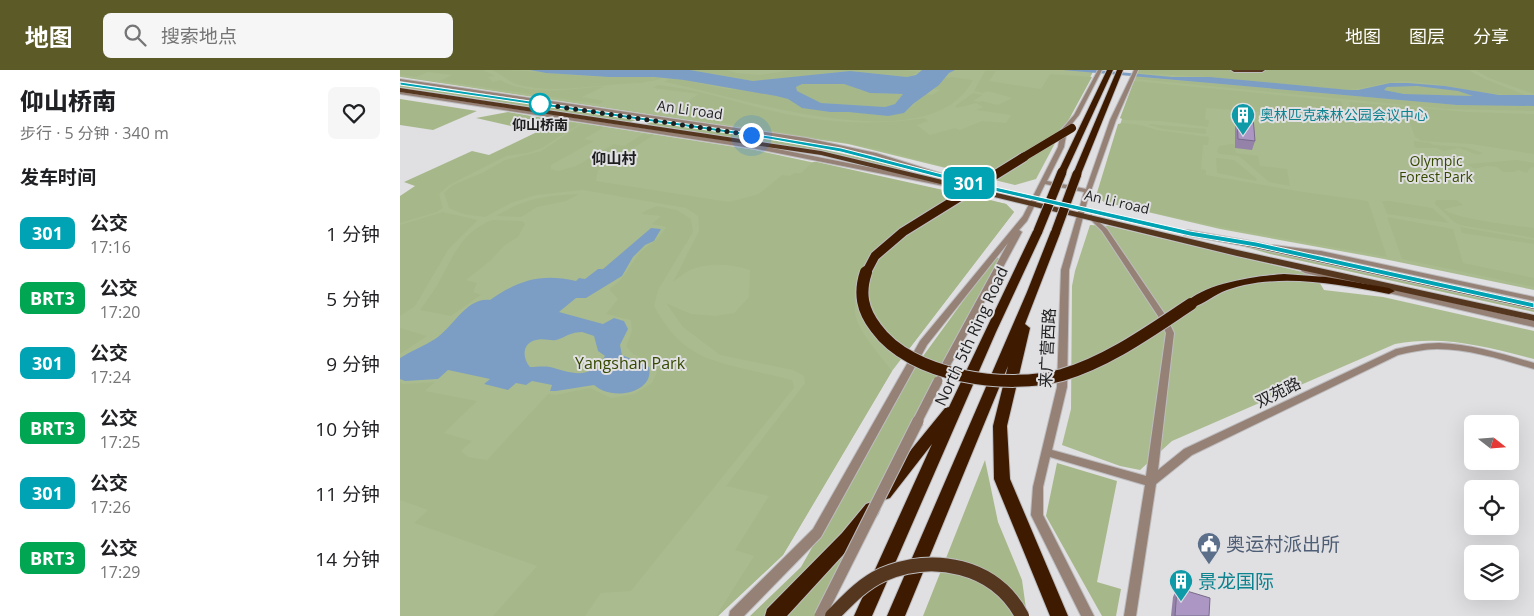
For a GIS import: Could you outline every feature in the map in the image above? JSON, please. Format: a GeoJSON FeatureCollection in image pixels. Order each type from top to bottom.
{"type":"FeatureCollection","features":[{"type":"Feature","properties":{"kind":"highway","name":"North 5th Ring Road"},"geometry":{"type":"LineString","coordinates":[[863,616],[1038,231],[1089,112],[1110,70]]}},
{"type":"Feature","properties":{"kind":"highway"},"geometry":{"type":"LineString","coordinates":[[896,616],[1033,292],[1120,70]]}},
{"type":"Feature","properties":{"kind":"highway"},"geometry":{"type":"LineString","coordinates":[[1089,112],[1072,128],[903,232],[881,248],[868,265],[861,282],[861,302],[871,324],[889,343],[909,357],[940,370],[966,376],[1002,380],[1041,378],[1068,373],[1096,362],[1220,288],[1246,281],[1272,278],[1331,280],[1389,291]]}},
{"type":"Feature","properties":{"kind":"highway"},"geometry":{"type":"LineString","coordinates":[[1033,292],[1000,426],[1002,479],[1059,616]]}},
{"type":"Feature","properties":{"kind":"highway"},"geometry":{"type":"LineString","coordinates":[[774,616],[848,538],[961,398]]}},
{"type":"Feature","properties":{"kind":"main road"},"geometry":{"type":"LineString","coordinates":[[1234,70],[1262,70]]}},
{"type":"Feature","properties":{"kind":"main road","name":"An Li road"},"geometry":{"type":"LineString","coordinates":[[400,82],[803,143],[878,159],[970,186]]}},
{"type":"Feature","properties":{"kind":"main road","name":"An Li road"},"geometry":{"type":"LineString","coordinates":[[400,90],[762,143],[830,155],[1081,211],[1190,234],[1256,245],[1534,306]]}},
{"type":"Feature","properties":{"kind":"main road","name":"An Li road"},"geometry":{"type":"LineString","coordinates":[[1081,211],[1092,217],[1237,253],[1534,318]]}},
{"type":"Feature","properties":{"kind":"main road"},"geometry":{"type":"LineString","coordinates":[[832,616],[869,581],[904,567],[936,564],[959,566],[990,579],[1014,600],[1022,616]]}},
{"type":"Feature","properties":{"kind":"street"},"geometry":{"type":"LineString","coordinates":[[820,616],[938,381],[1026,217],[1060,147],[1064,130],[1076,115],[1100,70]]}},
{"type":"Feature","properties":{"kind":"street","name":"来广营西路"},"geometry":{"type":"LineString","coordinates":[[1088,616],[1037,515],[1038,487],[1062,387],[1065,270],[1088,191],[1114,120],[1135,73]]}},
{"type":"Feature","properties":{"kind":"street","name":"An Li road"},"geometry":{"type":"LineString","coordinates":[[400,94],[758,146],[924,182],[970,186]]}},
{"type":"Feature","properties":{"kind":"street"},"geometry":{"type":"LineString","coordinates":[[1043,182],[1088,191]]}},
{"type":"Feature","properties":{"kind":"street"},"geometry":{"type":"LineString","coordinates":[[735,616],[817,533],[923,343],[1026,217]]}},
{"type":"Feature","properties":{"kind":"street"},"geometry":{"type":"LineString","coordinates":[[1092,217],[1105,230],[1160,314],[1170,333],[1151,482],[1130,616]]}},
{"type":"Feature","properties":{"kind":"street","name":"An Li road"},"geometry":{"type":"LineString","coordinates":[[1256,245],[1322,253],[1534,299]]}},
{"type":"Feature","properties":{"kind":"street","name":"An Li road"},"geometry":{"type":"LineString","coordinates":[[1237,253],[1389,291],[1534,324]]}},
{"type":"Feature","properties":{"kind":"street","name":"双苑路"},"geometry":{"type":"LineString","coordinates":[[1151,482],[1188,452],[1396,352],[1417,347],[1440,346],[1534,366]]}},
{"type":"Feature","properties":{"kind":"street"},"geometry":{"type":"LineString","coordinates":[[1046,452],[1151,482]]}},
{"type":"Feature","properties":{"kind":"green space"},"geometry":{"type":"Polygon","coordinates":[[[400,70],[1094,70],[1036,179],[1015,185],[848,144],[400,77],[400,70]]]}},
{"type":"Feature","properties":{"kind":"green space"},"geometry":{"type":"Polygon","coordinates":[[[400,70],[483,70],[495,76],[488,77],[493,82],[500,80],[524,89],[551,91],[605,86],[582,97],[604,101],[599,104],[440,81],[452,75],[428,72],[416,77],[400,75],[400,70]]]}},
{"type":"Feature","properties":{"kind":"green space"},"geometry":{"type":"Polygon","coordinates":[[[492,70],[601,77],[662,78],[642,83],[549,89],[519,85],[492,70]]]}},
{"type":"Feature","properties":{"kind":"green space"},"geometry":{"type":"Polygon","coordinates":[[[690,70],[726,70],[758,75],[794,70],[903,70],[919,72],[908,77],[850,71],[753,81],[690,70]]]}},
{"type":"Feature","properties":{"kind":"green space","name":"Olympic Forest Park"},"geometry":{"type":"Polygon","coordinates":[[[1138,70],[1534,70],[1534,290],[1384,259],[1220,229],[1105,202],[1097,195],[1138,70]]]}},
{"type":"Feature","properties":{"kind":"green space"},"geometry":{"type":"Polygon","coordinates":[[[1138,70],[1229,70],[1247,72],[1266,70],[1469,70],[1485,79],[1525,95],[1495,94],[1406,81],[1349,90],[1210,77],[1137,73],[1138,70]]]}},
{"type":"Feature","properties":{"kind":"green space"},"geometry":{"type":"Polygon","coordinates":[[[1475,70],[1534,70],[1534,94],[1489,78],[1475,70]]]}},
{"type":"Feature","properties":{"kind":"green space"},"geometry":{"type":"Polygon","coordinates":[[[985,71],[996,71],[989,81],[1041,89],[1050,74],[1092,77],[1061,134],[988,178],[881,150],[837,141],[666,114],[699,94],[653,88],[658,85],[673,87],[795,116],[832,121],[868,123],[924,118],[928,121],[917,125],[930,135],[955,128],[960,130],[982,121],[1006,123],[1011,115],[976,110],[983,107],[976,103],[957,108],[955,106],[973,93],[983,95],[973,101],[998,105],[1012,98],[988,91],[983,93],[974,91],[985,71]]]}},
{"type":"Feature","properties":{"kind":"green space"},"geometry":{"type":"Polygon","coordinates":[[[953,77],[973,80],[950,105],[916,118],[875,121],[829,118],[664,82],[669,79],[684,80],[727,89],[753,91],[788,99],[803,108],[830,112],[904,113],[926,94],[932,95],[940,90],[934,89],[945,78],[953,77]]]}},
{"type":"Feature","properties":{"kind":"green space"},"geometry":{"type":"Polygon","coordinates":[[[1137,77],[1457,105],[1534,105],[1534,111],[1448,109],[1136,79],[1137,77]]]}},
{"type":"Feature","properties":{"kind":"green space"},"geometry":{"type":"Polygon","coordinates":[[[1134,81],[1341,101],[1349,124],[1275,115],[1275,113],[1206,108],[1205,119],[1209,120],[1208,127],[1160,121],[1124,120],[1120,118],[1134,81]]]}},
{"type":"Feature","properties":{"kind":"green space"},"geometry":{"type":"Polygon","coordinates":[[[400,84],[636,120],[630,122],[400,87],[400,84]]]}},
{"type":"Feature","properties":{"kind":"green space"},"geometry":{"type":"Polygon","coordinates":[[[802,84],[844,84],[860,90],[884,94],[903,94],[895,104],[885,107],[821,103],[797,91],[796,87],[802,84]]]}},
{"type":"Feature","properties":{"kind":"green space"},"geometry":{"type":"Polygon","coordinates":[[[1387,87],[1447,88],[1473,96],[1404,94],[1384,90],[1387,87]]]}},
{"type":"Feature","properties":{"kind":"green space"},"geometry":{"type":"Polygon","coordinates":[[[400,99],[477,111],[433,130],[400,125],[400,99]]]}},
{"type":"Feature","properties":{"kind":"green space"},"geometry":{"type":"Polygon","coordinates":[[[1349,102],[1468,112],[1534,114],[1534,154],[1472,144],[1422,141],[1415,137],[1410,123],[1354,116],[1349,102]]]}},
{"type":"Feature","properties":{"kind":"green space"},"geometry":{"type":"Polygon","coordinates":[[[508,112],[579,124],[542,148],[527,153],[506,156],[449,185],[439,194],[443,208],[437,212],[400,223],[400,196],[415,186],[404,182],[472,151],[489,155],[537,132],[476,118],[508,112]]]}},
{"type":"Feature","properties":{"kind":"green space","name":"Yangshan Park"},"geometry":{"type":"Polygon","coordinates":[[[568,121],[755,150],[1006,204],[1014,212],[892,371],[783,555],[718,616],[400,616],[400,205],[568,121]]]}},
{"type":"Feature","properties":{"kind":"green space"},"geometry":{"type":"Polygon","coordinates":[[[652,122],[816,148],[913,172],[815,151],[646,124],[652,122]]]}},
{"type":"Feature","properties":{"kind":"green space"},"geometry":{"type":"Polygon","coordinates":[[[1123,123],[1209,137],[1208,145],[1203,145],[1201,169],[1206,170],[1206,175],[1368,201],[1387,257],[1220,227],[1104,202],[1096,196],[1118,124],[1123,123]]]}},
{"type":"Feature","properties":{"kind":"green space"},"geometry":{"type":"Polygon","coordinates":[[[582,124],[604,127],[584,139],[594,141],[551,165],[551,169],[558,171],[576,166],[614,144],[624,146],[643,134],[654,135],[598,170],[596,181],[729,202],[759,194],[782,175],[790,176],[794,173],[801,173],[813,162],[817,162],[961,194],[926,213],[890,237],[874,251],[863,267],[856,285],[856,319],[868,341],[892,371],[783,555],[718,616],[716,616],[754,556],[735,550],[769,496],[726,486],[805,383],[804,376],[793,370],[720,355],[683,327],[666,303],[691,314],[715,316],[734,313],[749,297],[750,270],[728,265],[697,267],[673,282],[699,231],[698,216],[686,208],[583,190],[536,195],[511,203],[485,217],[463,214],[449,208],[444,193],[453,185],[482,173],[505,160],[541,151],[582,124]]]}},
{"type":"Feature","properties":{"kind":"green space"},"geometry":{"type":"Polygon","coordinates":[[[1149,124],[1206,129],[1206,134],[1163,129],[1149,124]]]}},
{"type":"Feature","properties":{"kind":"green space"},"geometry":{"type":"Polygon","coordinates":[[[1414,141],[1434,145],[1465,147],[1483,153],[1478,155],[1459,148],[1443,151],[1437,148],[1416,148],[1414,141]]]}},
{"type":"Feature","properties":{"kind":"green space"},"geometry":{"type":"Polygon","coordinates":[[[1234,144],[1236,153],[1258,156],[1260,166],[1287,169],[1290,186],[1269,182],[1239,156],[1219,154],[1217,151],[1219,146],[1234,144]]]}},
{"type":"Feature","properties":{"kind":"green space"},"geometry":{"type":"Polygon","coordinates":[[[1216,158],[1234,160],[1257,179],[1256,181],[1217,173],[1216,158]]]}},
{"type":"Feature","properties":{"kind":"green space"},"geometry":{"type":"Polygon","coordinates":[[[1517,160],[1534,163],[1534,167],[1530,168],[1527,173],[1518,170],[1503,172],[1497,167],[1486,166],[1475,169],[1466,164],[1517,160]]]}},
{"type":"Feature","properties":{"kind":"green space"},"geometry":{"type":"Polygon","coordinates":[[[579,194],[566,201],[537,207],[521,217],[496,216],[506,210],[535,199],[556,195],[579,194]]]}},
{"type":"Feature","properties":{"kind":"green space"},"geometry":{"type":"Polygon","coordinates":[[[974,196],[1006,204],[1014,212],[909,349],[889,331],[874,310],[869,286],[871,273],[878,261],[896,244],[974,196]]]}},
{"type":"Feature","properties":{"kind":"green space"},"geometry":{"type":"Polygon","coordinates":[[[1436,200],[1457,200],[1463,205],[1444,209],[1460,216],[1486,222],[1534,228],[1534,238],[1460,225],[1454,222],[1435,204],[1436,200]]]}},
{"type":"Feature","properties":{"kind":"green space"},"geometry":{"type":"Polygon","coordinates":[[[1382,201],[1432,208],[1449,223],[1387,214],[1382,201]]]}},
{"type":"Feature","properties":{"kind":"green space"},"geometry":{"type":"Polygon","coordinates":[[[657,206],[677,210],[691,219],[693,232],[658,290],[654,306],[666,326],[688,348],[704,357],[728,365],[792,380],[794,388],[631,591],[601,593],[585,616],[493,616],[537,566],[414,523],[428,510],[400,500],[400,382],[403,384],[435,382],[425,391],[477,401],[444,433],[472,441],[461,451],[468,457],[487,460],[548,394],[556,395],[590,388],[611,398],[634,394],[652,383],[657,372],[655,364],[633,354],[626,346],[632,331],[631,320],[606,314],[618,299],[609,289],[619,281],[639,254],[660,236],[666,227],[652,224],[661,216],[641,214],[657,206]]]}},
{"type":"Feature","properties":{"kind":"green space"},"geometry":{"type":"Polygon","coordinates":[[[443,212],[478,220],[448,250],[415,306],[400,316],[400,225],[443,212]]]}},
{"type":"Feature","properties":{"kind":"green space"},"geometry":{"type":"Polygon","coordinates":[[[1387,217],[1453,229],[1463,263],[1534,278],[1534,287],[1402,259],[1387,217]]]}},
{"type":"Feature","properties":{"kind":"green space"},"geometry":{"type":"Polygon","coordinates":[[[492,220],[522,221],[525,224],[518,237],[505,245],[490,261],[466,280],[477,283],[473,292],[481,295],[451,316],[420,310],[464,240],[472,232],[492,220]]]}},
{"type":"Feature","properties":{"kind":"green space"},"geometry":{"type":"Polygon","coordinates":[[[1090,225],[1109,226],[1315,275],[1324,290],[1383,297],[1534,331],[1534,359],[1482,347],[1448,342],[1431,341],[1395,344],[1172,441],[1140,470],[1120,466],[1062,445],[1071,409],[1072,286],[1090,225]]]}},
{"type":"Feature","properties":{"kind":"green space"},"geometry":{"type":"Polygon","coordinates":[[[1460,227],[1534,240],[1534,244],[1462,233],[1460,227]]]}},
{"type":"Feature","properties":{"kind":"green space"},"geometry":{"type":"Polygon","coordinates":[[[1221,240],[1534,305],[1534,312],[1270,254],[1221,240]]]}},
{"type":"Feature","properties":{"kind":"green space"},"geometry":{"type":"Polygon","coordinates":[[[995,257],[999,258],[815,616],[750,616],[801,567],[913,370],[995,257]]]}},
{"type":"Feature","properties":{"kind":"green space"},"geometry":{"type":"Polygon","coordinates":[[[400,328],[427,336],[400,354],[400,328]]]}},
{"type":"Feature","properties":{"kind":"green space"},"geometry":{"type":"Polygon","coordinates":[[[985,460],[998,522],[1022,580],[1027,616],[923,616],[985,460]]]}},
{"type":"Feature","properties":{"kind":"green space"},"geometry":{"type":"Polygon","coordinates":[[[1057,463],[1117,481],[1097,582],[1121,589],[1116,616],[1102,616],[1046,516],[1057,463]]]}},
{"type":"Feature","properties":{"kind":"water"},"geometry":{"type":"Polygon","coordinates":[[[530,70],[690,70],[753,81],[850,71],[907,77],[916,75],[922,70],[955,70],[949,73],[939,85],[904,113],[888,116],[802,108],[788,99],[776,96],[684,80],[546,73],[530,70]],[[802,84],[796,87],[797,91],[821,103],[885,107],[895,104],[903,94],[870,93],[844,84],[802,84]]]}},
{"type":"Feature","properties":{"kind":"water"},"geometry":{"type":"Polygon","coordinates":[[[1063,70],[1097,70],[1172,77],[1210,77],[1349,90],[1358,90],[1390,83],[1408,83],[1445,86],[1499,95],[1534,95],[1534,106],[1457,105],[1063,70]],[[1417,86],[1387,87],[1384,90],[1404,94],[1473,96],[1458,91],[1417,86]]]}},
{"type":"Feature","properties":{"kind":"water"},"geometry":{"type":"Polygon","coordinates":[[[651,228],[661,229],[654,241],[645,245],[633,257],[622,276],[586,298],[576,298],[559,312],[603,324],[614,318],[624,321],[628,329],[620,345],[622,355],[649,367],[647,381],[642,387],[627,393],[611,393],[603,391],[594,385],[550,391],[552,385],[532,381],[526,385],[516,383],[508,390],[484,384],[490,379],[448,370],[438,379],[405,381],[400,379],[400,358],[442,334],[474,303],[490,300],[511,287],[531,280],[552,278],[576,281],[579,278],[585,279],[598,269],[603,269],[651,228]],[[582,332],[570,334],[556,340],[541,339],[531,342],[525,351],[527,363],[530,367],[550,367],[573,373],[587,372],[599,364],[605,356],[598,351],[594,336],[582,332]]]}},
{"type":"Feature","properties":{"kind":"building"},"geometry":{"type":"Polygon","coordinates":[[[1237,115],[1253,117],[1255,141],[1238,139],[1237,115]]]}},
{"type":"Feature","properties":{"kind":"building"},"geometry":{"type":"Polygon","coordinates":[[[1177,588],[1210,598],[1209,616],[1175,616],[1177,588]]]}},
{"type":"Feature","properties":{"kind":"bus line","name":"301"},"geometry":{"type":"LineString","coordinates":[[400,84],[841,150],[972,184],[1190,234],[1256,245],[1534,306]]}},
{"type":"Feature","properties":{"kind":"place","name":"仰山桥南"},"geometry":{"type":"Point","coordinates":[540,104]}},
{"type":"Feature","properties":{"kind":"place","name":"奥林匹克森林公园会议中心"},"geometry":{"type":"Point","coordinates":[1243,136]}},
{"type":"Feature","properties":{"kind":"place","name":"奥运村派出所"},"geometry":{"type":"Point","coordinates":[1209,565]}},
{"type":"Feature","properties":{"kind":"place","name":"景龙国际"},"geometry":{"type":"Point","coordinates":[1181,602]}},
{"type":"Feature","properties":{"kind":"district","name":"仰山村"},"geometry":{"type":"Point","coordinates":[614,159]}},
{"type":"Feature","properties":{"kind":"route"},"geometry":{"type":"LineString","coordinates":[[540,104],[751,135]]}}]}
